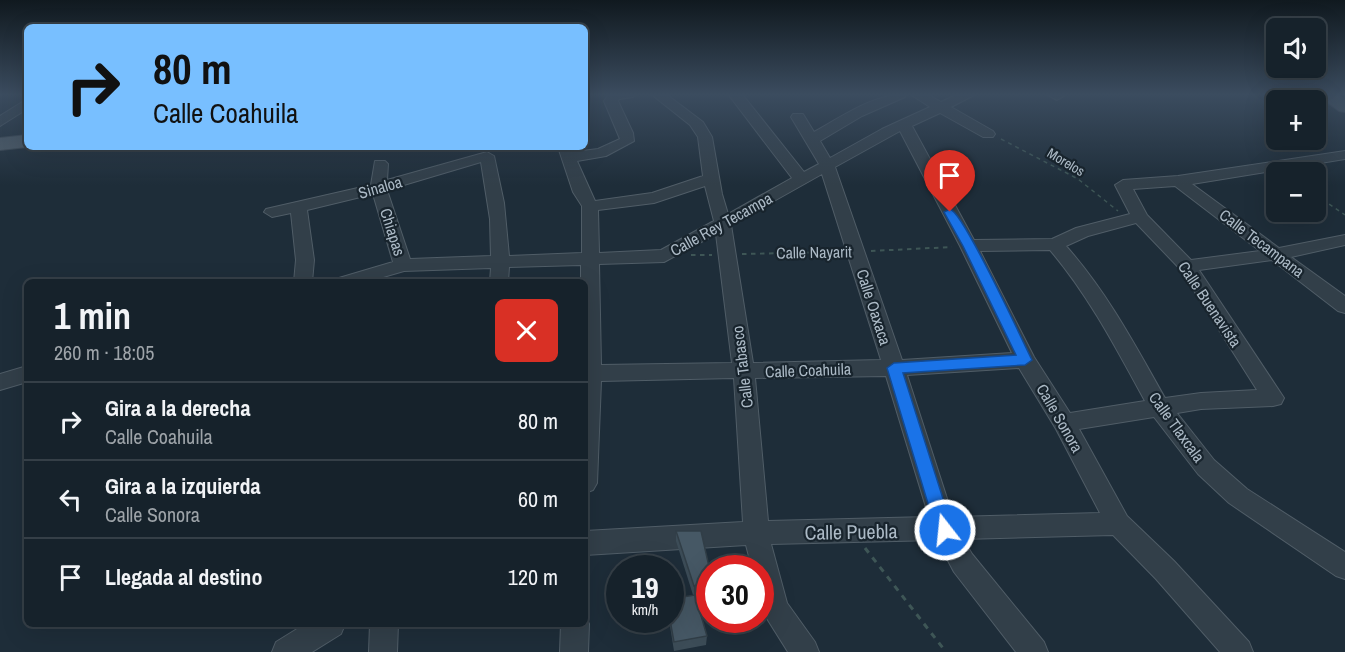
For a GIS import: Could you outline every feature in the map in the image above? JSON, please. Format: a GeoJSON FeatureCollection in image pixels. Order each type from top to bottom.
{"type":"FeatureCollection","features":[{"type":"Feature","properties":{"kind":"main road"},"geometry":{"type":"LineString","coordinates":[[0,144],[24,141]]}},
{"type":"Feature","properties":{"kind":"street"},"geometry":{"type":"LineString","coordinates":[[588,373],[592,258],[591,206],[581,192],[567,152],[601,153],[617,147],[627,141],[622,124]]}},
{"type":"Feature","properties":{"kind":"street","name":"Calle Tabasco"},"geometry":{"type":"LineString","coordinates":[[698,124],[701,127],[714,194],[723,225],[744,372],[756,533],[775,609],[806,652]]}},
{"type":"Feature","properties":{"kind":"street"},"geometry":{"type":"LineString","coordinates":[[760,124],[801,179]]}},
{"type":"Feature","properties":{"kind":"street","name":"Calle Oaxaca"},"geometry":{"type":"LineString","coordinates":[[803,124],[827,165],[945,530],[963,562],[1034,652]]}},
{"type":"Feature","properties":{"kind":"street"},"geometry":{"type":"LineString","coordinates":[[813,138],[837,124]]}},
{"type":"Feature","properties":{"kind":"street"},"geometry":{"type":"LineString","coordinates":[[971,124],[988,134]]}},
{"type":"Feature","properties":{"kind":"street","name":"Calle Rey Tecampa"},"geometry":{"type":"LineString","coordinates":[[356,279],[403,265],[664,256],[723,225],[801,179],[904,125]]}},
{"type":"Feature","properties":{"kind":"street","name":"Calle Sonora"},"geometry":{"type":"LineString","coordinates":[[904,125],[969,246],[1025,360],[1064,423],[1118,524],[1165,570],[1239,652]]}},
{"type":"Feature","properties":{"kind":"street"},"geometry":{"type":"LineString","coordinates":[[1178,181],[1345,155]]}},
{"type":"Feature","properties":{"kind":"street","name":"Sinaloa"},"geometry":{"type":"LineString","coordinates":[[272,212],[379,188],[487,156],[499,216],[501,262]]}},
{"type":"Feature","properties":{"kind":"street","name":"Chiapas"},"geometry":{"type":"LineString","coordinates":[[380,164],[379,188],[403,265]]}},
{"type":"Feature","properties":{"kind":"street"},"geometry":{"type":"LineString","coordinates":[[591,206],[644,200],[712,178]]}},
{"type":"Feature","properties":{"kind":"street","name":"Calle Buenavista"},"geometry":{"type":"LineString","coordinates":[[1159,407],[1201,401],[1273,398],[1187,266],[1133,219],[1123,184],[1178,181]]}},
{"type":"Feature","properties":{"kind":"street","name":"Calle Tecampana"},"geometry":{"type":"LineString","coordinates":[[1178,181],[1345,306]]}},
{"type":"Feature","properties":{"kind":"street"},"geometry":{"type":"LineString","coordinates":[[298,207],[305,260],[303,279]]}},
{"type":"Feature","properties":{"kind":"street"},"geometry":{"type":"LineString","coordinates":[[969,246],[1055,244],[1082,232],[1133,219]]}},
{"type":"Feature","properties":{"kind":"street"},"geometry":{"type":"LineString","coordinates":[[1187,266],[1278,254],[1345,240]]}},
{"type":"Feature","properties":{"kind":"street","name":"Calle Tlaxcala"},"geometry":{"type":"LineString","coordinates":[[1055,244],[1080,273],[1104,308],[1159,407],[1206,467],[1238,496],[1345,567]]}},
{"type":"Feature","properties":{"kind":"street"},"geometry":{"type":"LineString","coordinates":[[499,279],[501,262]]}},
{"type":"Feature","properties":{"kind":"street","name":"Calle Coahuila"},"geometry":{"type":"LineString","coordinates":[[588,373],[894,368],[1025,360]]}},
{"type":"Feature","properties":{"kind":"street"},"geometry":{"type":"LineString","coordinates":[[0,382],[24,375]]}},
{"type":"Feature","properties":{"kind":"street"},"geometry":{"type":"LineString","coordinates":[[1064,423],[1159,407]]}},
{"type":"Feature","properties":{"kind":"street","name":"Calle Puebla"},"geometry":{"type":"LineString","coordinates":[[588,543],[756,533],[1118,524]]}},
{"type":"Feature","properties":{"kind":"street"},"geometry":{"type":"LineString","coordinates":[[286,652],[326,627]]}},
{"type":"Feature","properties":{"kind":"street"},"geometry":{"type":"LineString","coordinates":[[382,652],[384,627]]}},
{"type":"Feature","properties":{"kind":"street"},"geometry":{"type":"LineString","coordinates":[[574,652],[575,627]]}},
{"type":"Feature","properties":{"kind":"path","name":"Morelos"},"geometry":{"type":"LineString","coordinates":[[988,134],[1071,175],[1133,219]]}},
{"type":"Feature","properties":{"kind":"path"},"geometry":{"type":"LineString","coordinates":[[1326,202],[1345,215]]}},
{"type":"Feature","properties":{"kind":"path","name":"Calle Nayarit"},"geometry":{"type":"LineString","coordinates":[[664,256],[856,252],[969,246]]}},
{"type":"Feature","properties":{"kind":"path"},"geometry":{"type":"LineString","coordinates":[[852,532],[946,652]]}},
{"type":"Feature","properties":{"kind":"building"},"geometry":{"type":"Polygon","coordinates":[[[676,531],[701,531],[706,555],[696,555],[696,585],[694,586],[676,531]]]}},
{"type":"Feature","properties":{"kind":"building"},"geometry":{"type":"Polygon","coordinates":[[[695,595],[696,633],[706,633],[707,636],[674,642],[672,633],[684,633],[684,597],[695,595]]]}},
{"type":"Feature","properties":{"kind":"route"},"geometry":{"type":"LineString","coordinates":[[945,530],[894,368],[1025,360],[950,212]]}}]}
